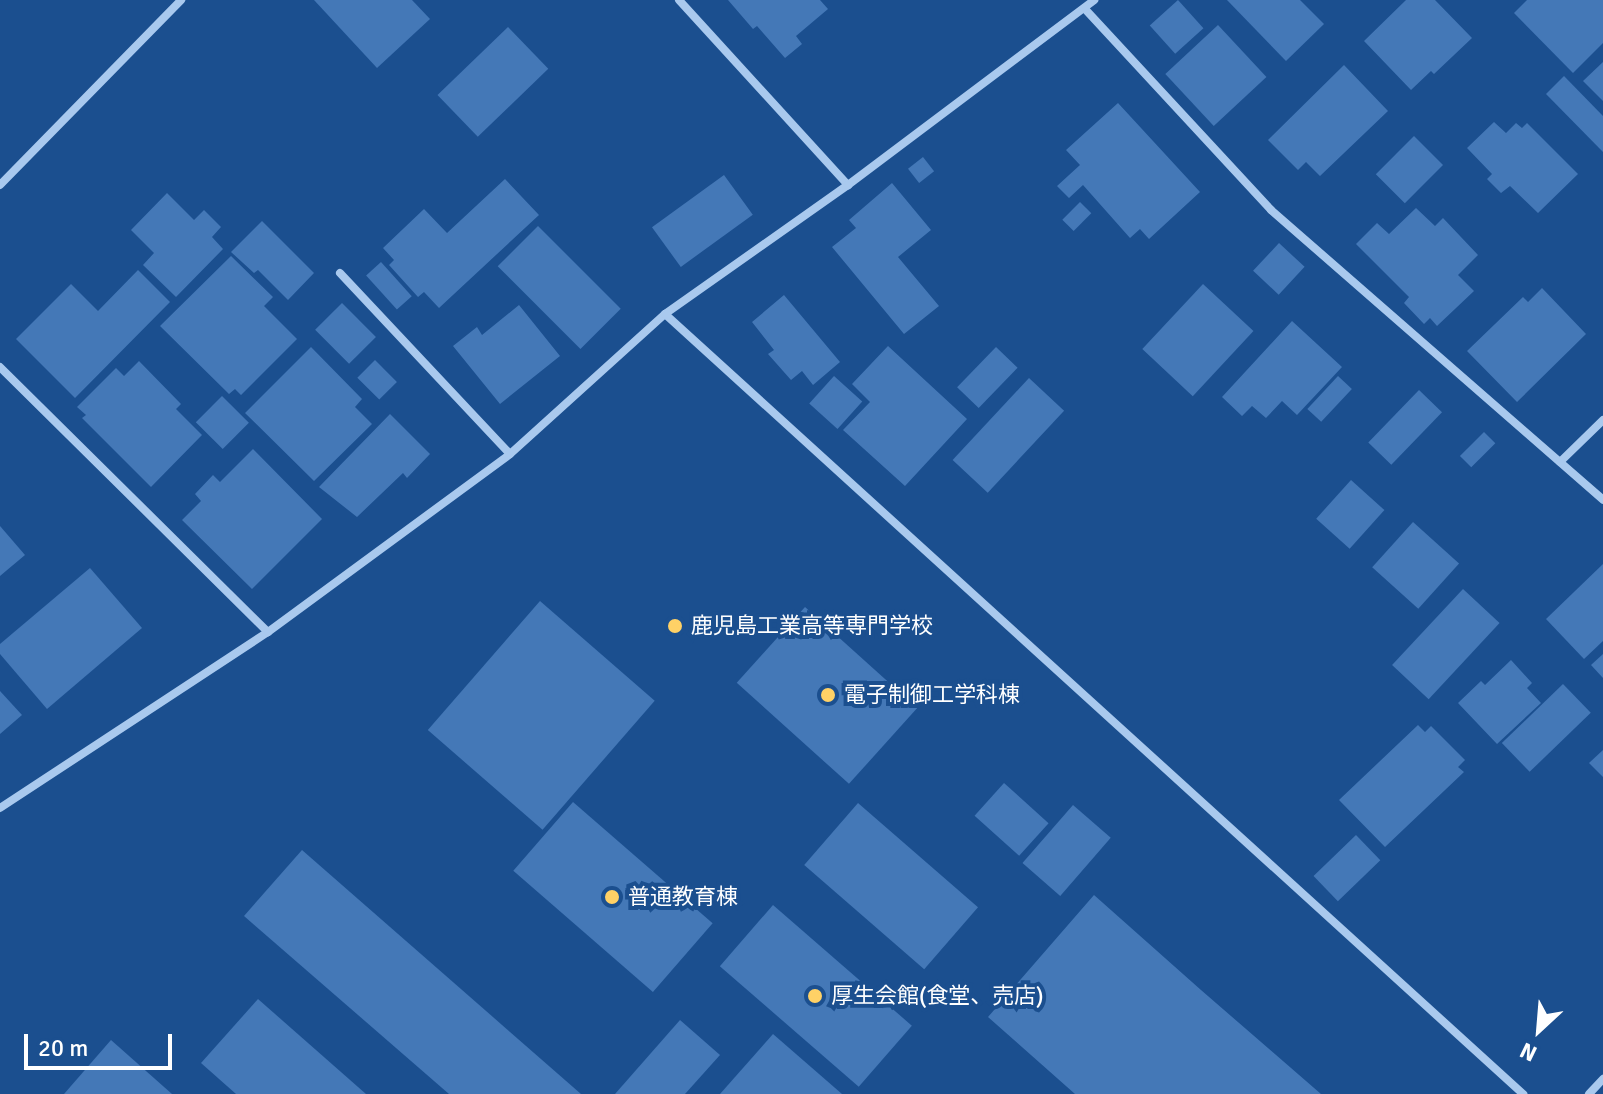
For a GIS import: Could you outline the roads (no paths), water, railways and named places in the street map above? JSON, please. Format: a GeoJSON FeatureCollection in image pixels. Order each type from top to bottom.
{"type":"FeatureCollection","features":[{"type":"Feature","properties":{"kind":"street"},"geometry":{"type":"LineString","coordinates":[[0,185],[181,0]]}},
{"type":"Feature","properties":{"kind":"street"},"geometry":{"type":"LineString","coordinates":[[679,0],[848,185]]}},
{"type":"Feature","properties":{"kind":"street"},"geometry":{"type":"LineString","coordinates":[[0,808],[268,632],[510,454],[665,314],[848,185],[1094,0]]}},
{"type":"Feature","properties":{"kind":"street"},"geometry":{"type":"LineString","coordinates":[[1085,9],[1271,210],[1603,500]]}},
{"type":"Feature","properties":{"kind":"street"},"geometry":{"type":"LineString","coordinates":[[340,273],[510,454]]}},
{"type":"Feature","properties":{"kind":"street"},"geometry":{"type":"LineString","coordinates":[[665,314],[1523,1094]]}},
{"type":"Feature","properties":{"kind":"street"},"geometry":{"type":"LineString","coordinates":[[0,367],[268,632]]}},
{"type":"Feature","properties":{"kind":"street"},"geometry":{"type":"LineString","coordinates":[[1560,462],[1603,420]]}},
{"type":"Feature","properties":{"kind":"street"},"geometry":{"type":"LineString","coordinates":[[1589,1094],[1603,1079]]}},
{"type":"Feature","properties":{"kind":"place","name":"鹿児島工業高等専門学校"},"geometry":{"type":"Point","coordinates":[675,626]}},
{"type":"Feature","properties":{"kind":"place","name":"電子制御工学科棟"},"geometry":{"type":"Point","coordinates":[828,695]}},
{"type":"Feature","properties":{"kind":"place","name":"普通教育棟"},"geometry":{"type":"Point","coordinates":[612,897]}},
{"type":"Feature","properties":{"kind":"place","name":"厚生会館(食堂、売店)"},"geometry":{"type":"Point","coordinates":[815,996]}}]}
